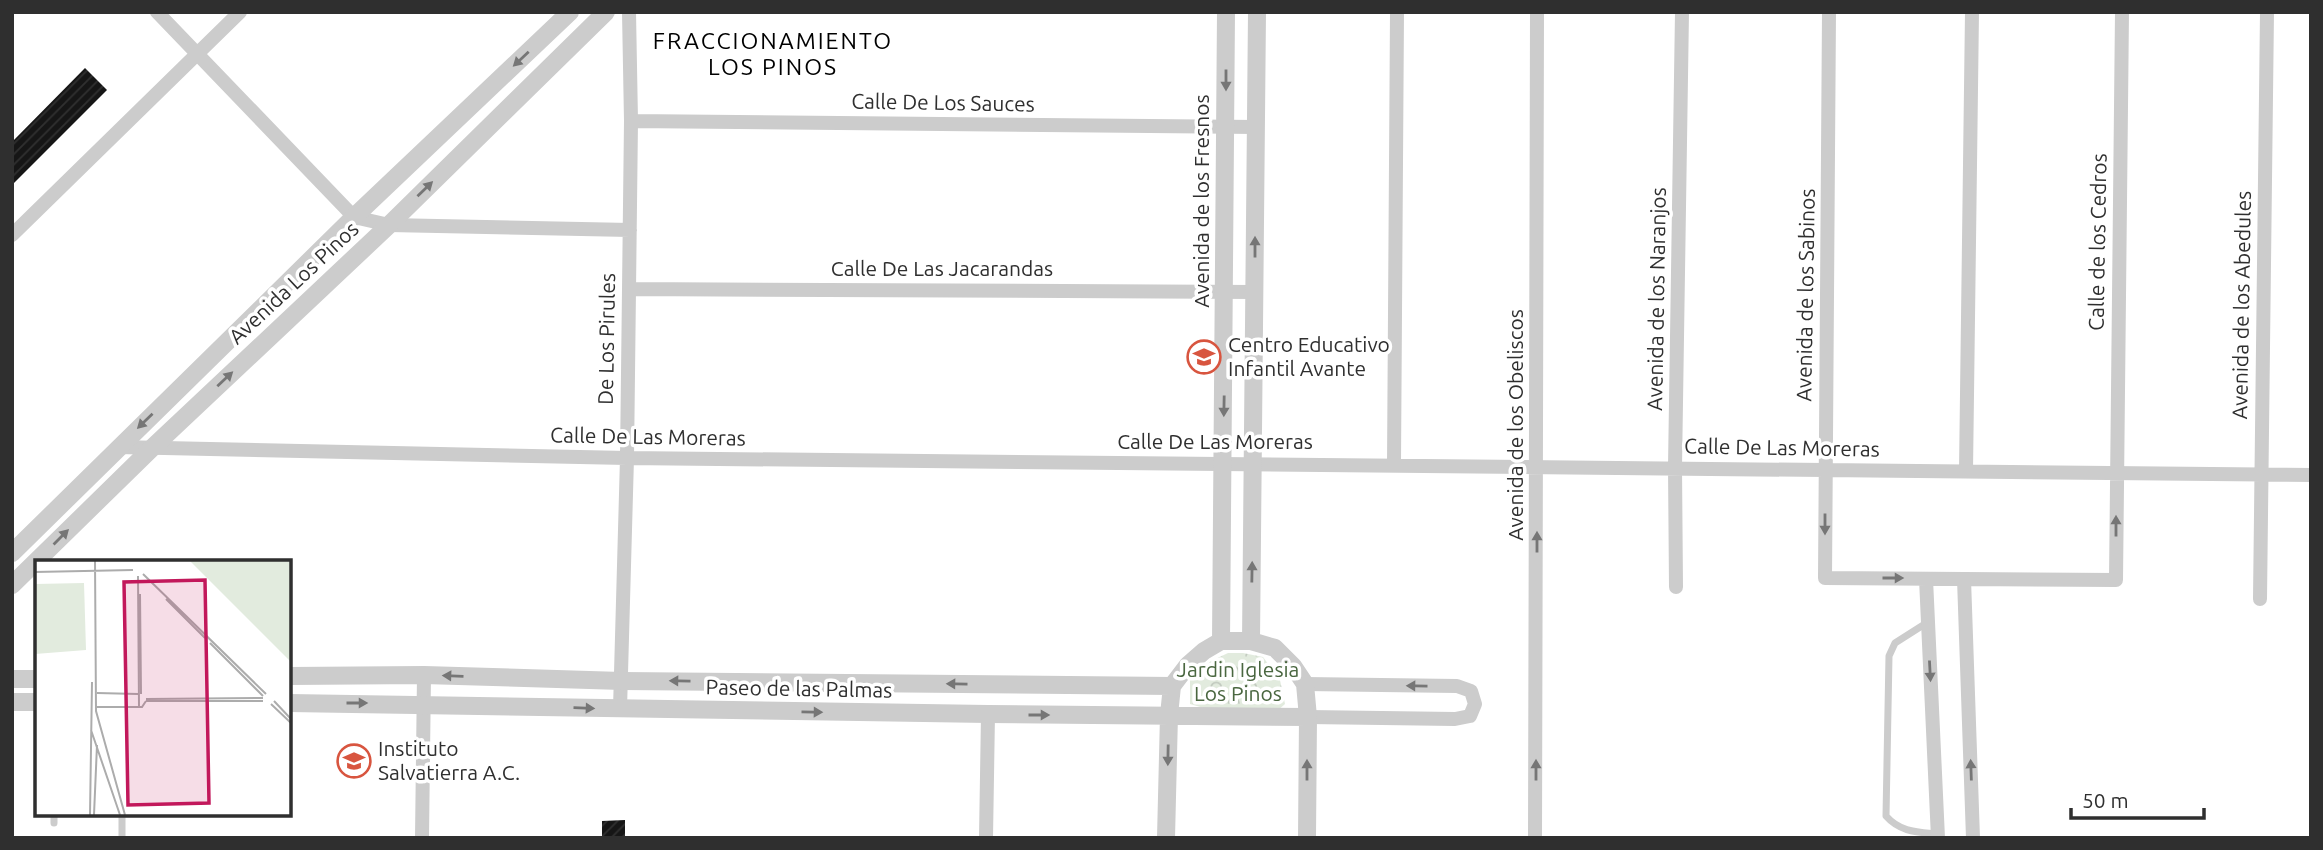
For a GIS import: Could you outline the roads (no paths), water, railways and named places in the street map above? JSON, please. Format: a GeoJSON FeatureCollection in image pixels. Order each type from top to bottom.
{"type":"FeatureCollection","features":[{"type":"Feature","properties":{"kind":"street"},"geometry":{"type":"LineString","coordinates":[[157,12],[354,217],[389,225],[630,230]]}},
{"type":"Feature","properties":{"kind":"street"},"geometry":{"type":"LineString","coordinates":[[12,235],[240,12]]}},
{"type":"Feature","properties":{"kind":"street","name":"Avenida Los Pinos"},"geometry":{"type":"LineString","coordinates":[[12,553],[354,217],[570,12]]}},
{"type":"Feature","properties":{"kind":"street","name":"Avenida Los Pinos"},"geometry":{"type":"LineString","coordinates":[[37,560],[152,447],[389,225],[606,12]]}},
{"type":"Feature","properties":{"kind":"street","name":"De Los Pirules"},"geometry":{"type":"LineString","coordinates":[[620,709],[630,230],[629,12]]}},
{"type":"Feature","properties":{"kind":"street","name":"Avenida de los Fresnos"},"geometry":{"type":"LineString","coordinates":[[1221,641],[1226,12]]}},
{"type":"Feature","properties":{"kind":"street"},"geometry":{"type":"LineString","coordinates":[[1251,641],[1257,12]]}},
{"type":"Feature","properties":{"kind":"street"},"geometry":{"type":"LineString","coordinates":[[1394,464],[1397,12]]}},
{"type":"Feature","properties":{"kind":"street","name":"Avenida de los Obeliscos"},"geometry":{"type":"LineString","coordinates":[[1535,838],[1537,12]]}},
{"type":"Feature","properties":{"kind":"street","name":"Avenida de los Naranjos"},"geometry":{"type":"LineString","coordinates":[[1676,587],[1675,467],[1682,12]]}},
{"type":"Feature","properties":{"kind":"street","name":"Avenida de los Sabinos"},"geometry":{"type":"LineString","coordinates":[[1829,12],[1825,578],[1926,579]]}},
{"type":"Feature","properties":{"kind":"street"},"geometry":{"type":"LineString","coordinates":[[1966,471],[1972,12]]}},
{"type":"Feature","properties":{"kind":"street","name":"Calle de los Cedros"},"geometry":{"type":"LineString","coordinates":[[1964,579],[2116,580],[2122,12]]}},
{"type":"Feature","properties":{"kind":"street","name":"Avenida de los Abedules"},"geometry":{"type":"LineString","coordinates":[[2259,599],[2267,12]]}},
{"type":"Feature","properties":{"kind":"street","name":"Calle De Los Sauces"},"geometry":{"type":"LineString","coordinates":[[631,121],[1256,127]]}},
{"type":"Feature","properties":{"kind":"street","name":"Calle De Las Jacarandas"},"geometry":{"type":"LineString","coordinates":[[629,289],[1255,292]]}},
{"type":"Feature","properties":{"kind":"street","name":"Calle De Las Moreras"},"geometry":{"type":"LineString","coordinates":[[118,447],[627,458],[2311,474]]}},
{"type":"Feature","properties":{"kind":"street","name":"Avenida Los Pinos"},"geometry":{"type":"LineString","coordinates":[[12,585],[35,562]]}},
{"type":"Feature","properties":{"kind":"street"},"geometry":{"type":"LineString","coordinates":[[1938,836],[1926,579],[1964,579],[1973,838]]}},
{"type":"Feature","properties":{"kind":"street"},"geometry":{"type":"LineString","coordinates":[[1166,838],[1172,686],[1204,650],[1221,641],[1251,641],[1276,648],[1305,684],[1308,717],[1307,838]]}},
{"type":"Feature","properties":{"kind":"street"},"geometry":{"type":"LineString","coordinates":[[422,838],[424,675]]}},
{"type":"Feature","properties":{"kind":"street","name":"Paseo de las Palmas"},"geometry":{"type":"LineString","coordinates":[[290,676],[424,675],[622,681],[1172,686]]}},
{"type":"Feature","properties":{"kind":"street"},"geometry":{"type":"LineString","coordinates":[[12,679],[35,679]]}},
{"type":"Feature","properties":{"kind":"street"},"geometry":{"type":"LineString","coordinates":[[1305,684],[1457,686],[1471,691],[1475,704],[1469,716],[1455,719],[1308,717]]}},
{"type":"Feature","properties":{"kind":"street"},"geometry":{"type":"LineString","coordinates":[[12,702],[35,702]]}},
{"type":"Feature","properties":{"kind":"street","name":"Paseo de las Palmas"},"geometry":{"type":"LineString","coordinates":[[290,703],[1308,717]]}},
{"type":"Feature","properties":{"kind":"street"},"geometry":{"type":"LineString","coordinates":[[986,838],[988,714]]}},
{"type":"Feature","properties":{"kind":"lane"},"geometry":{"type":"LineString","coordinates":[[1928,622],[1895,643],[1889,656],[1886,816],[1893,824],[1906,831],[1938,836]]}},
{"type":"Feature","properties":{"kind":"lane"},"geometry":{"type":"LineString","coordinates":[[54,815],[54,822]]}},
{"type":"Feature","properties":{"kind":"lane"},"geometry":{"type":"LineString","coordinates":[[122,815],[122,838]]}},
{"type":"Feature","properties":{"kind":"place","name":"Centro Educativo Infantil Avante"},"geometry":{"type":"Point","coordinates":[1204,357]}},
{"type":"Feature","properties":{"kind":"place","name":"Instituto Salvatierra A.C."},"geometry":{"type":"Point","coordinates":[354,761]}},
{"type":"Feature","properties":{"kind":"district","name":"FRACCIONAMIENTO LOS PINOS"},"geometry":{"type":"Point","coordinates":[773,54]}},
{"type":"Feature","properties":{"kind":"park label","name":"Jardin Iglesia Los Pinos"},"geometry":{"type":"Point","coordinates":[1238,682]}}]}
